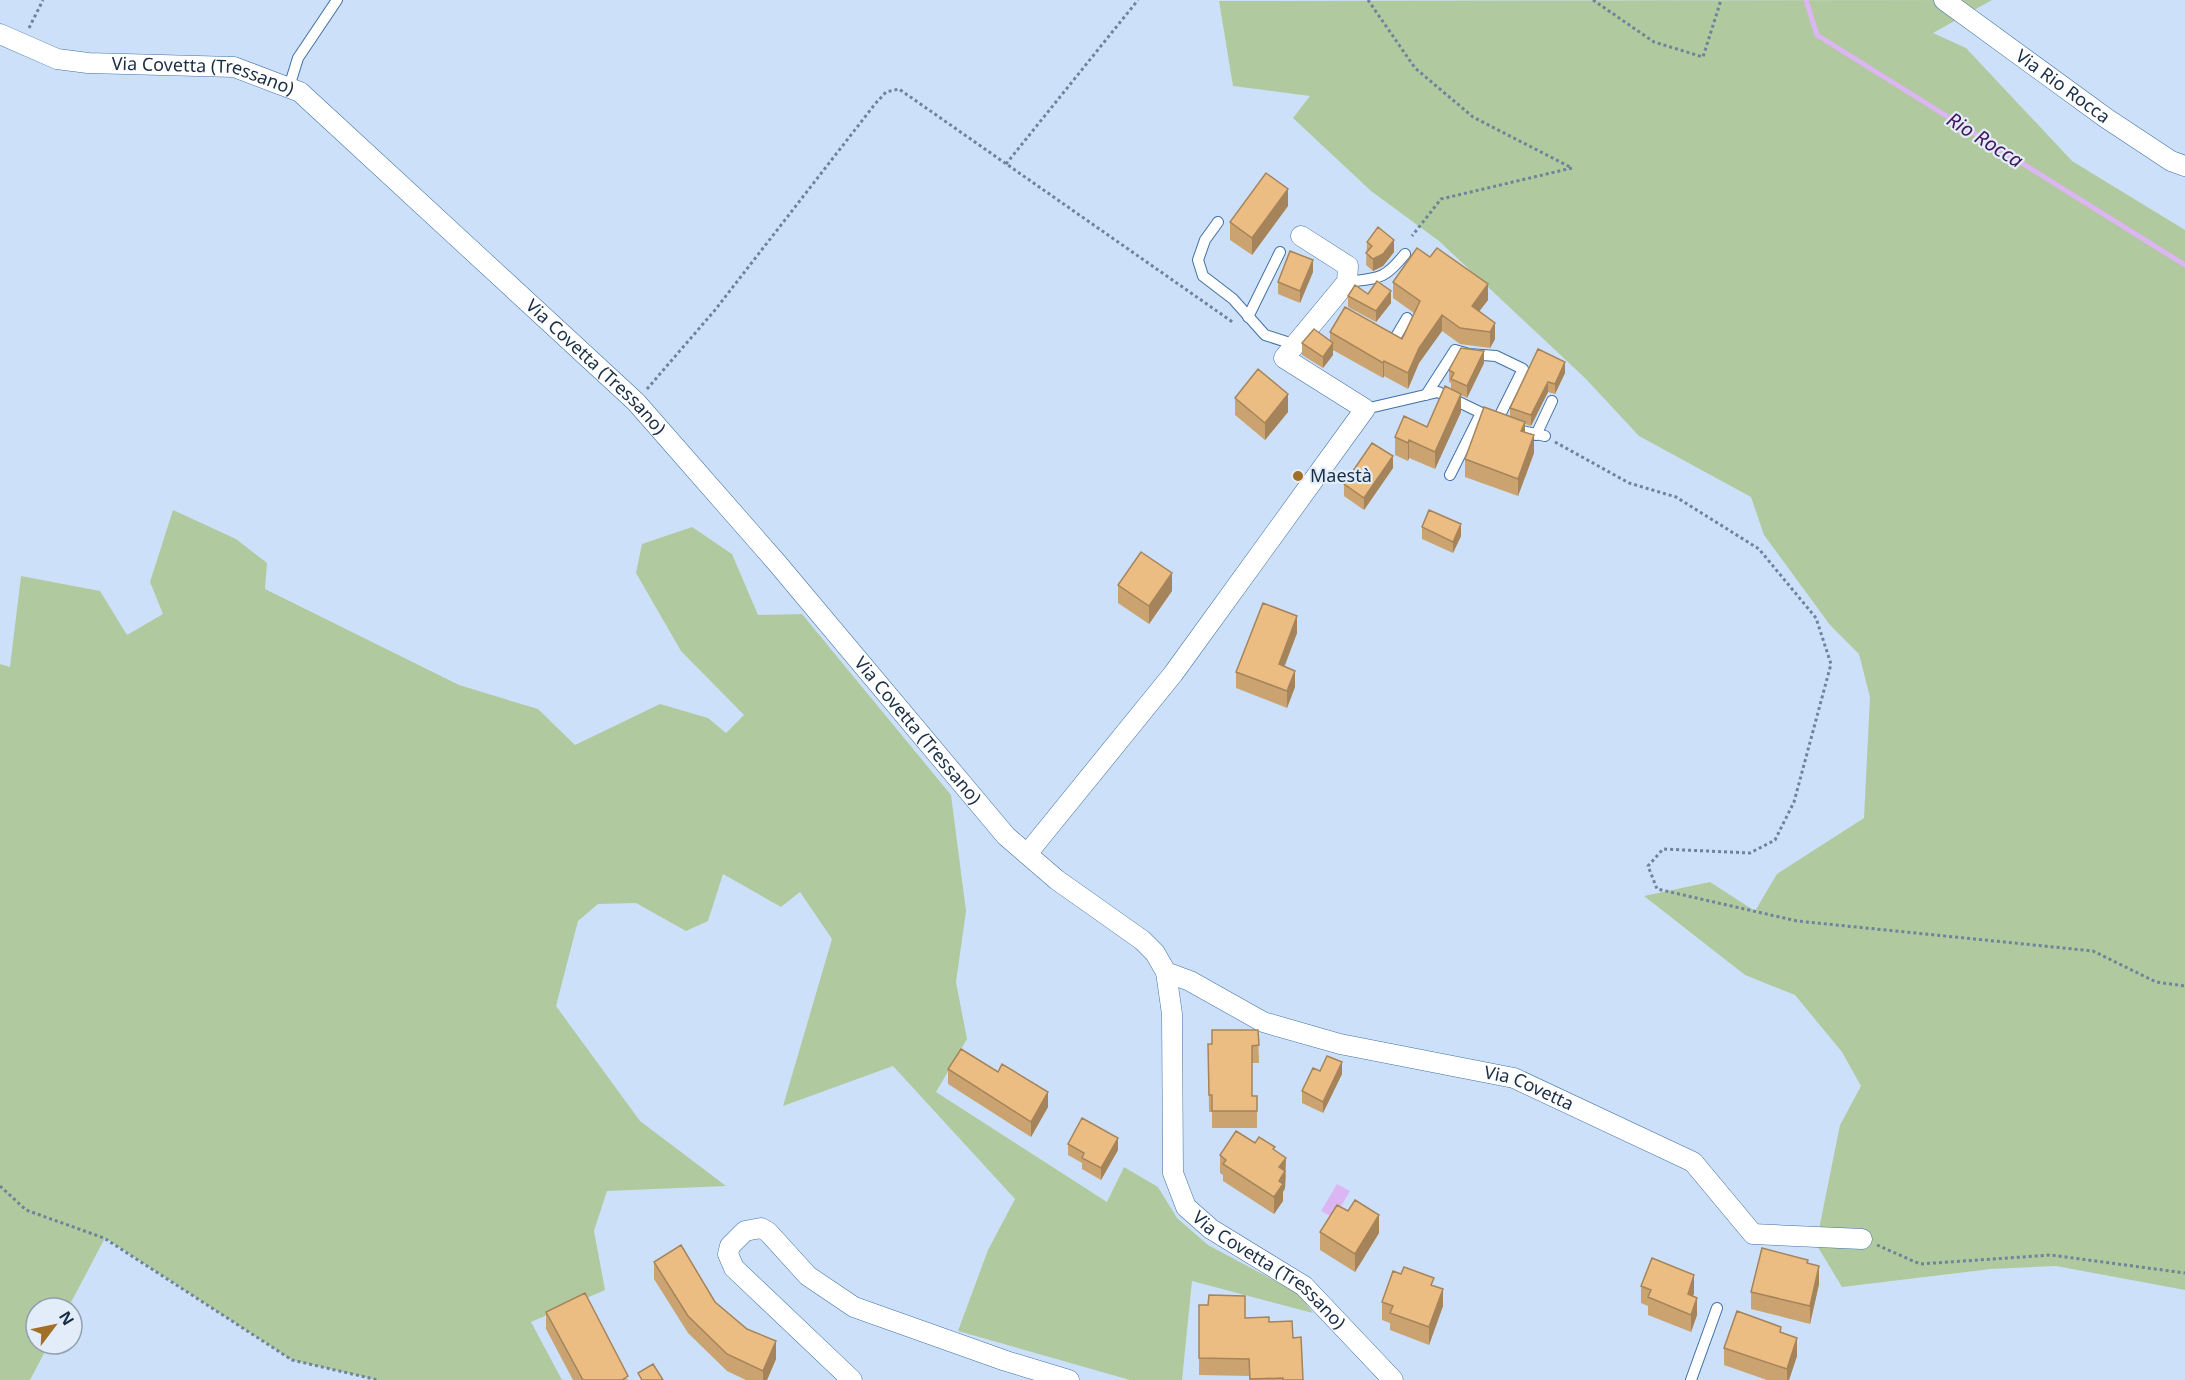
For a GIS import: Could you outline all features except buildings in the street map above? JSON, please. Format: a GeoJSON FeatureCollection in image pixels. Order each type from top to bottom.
{"type":"FeatureCollection","features":[{"type":"Feature","properties":{"kind":"street","name":"Via Rio Rocca"},"geometry":{"type":"LineString","coordinates":[[1944,0],[2106,118],[2171,161],[2185,166]]}},
{"type":"Feature","properties":{"kind":"street","name":"Via Covetta (Tressano)"},"geometry":{"type":"LineString","coordinates":[[0,34],[57,59],[88,63],[234,67],[300,92],[636,402],[777,563],[1006,836],[1057,880],[1142,940],[1155,953],[1166,972],[1172,1014],[1173,1173],[1186,1207],[1210,1229],[1304,1286],[1393,1380]]}},
{"type":"Feature","properties":{"kind":"street"},"geometry":{"type":"LineString","coordinates":[[1027,854],[1173,674],[1365,409],[1284,358],[1293,344],[1332,308],[1347,282],[1348,266],[1301,236]]}},
{"type":"Feature","properties":{"kind":"street","name":"Via Covetta"},"geometry":{"type":"LineString","coordinates":[[1166,972],[1190,981],[1263,1022],[1340,1044],[1514,1078],[1693,1162],[1753,1234],[1862,1239]]}},
{"type":"Feature","properties":{"kind":"street"},"geometry":{"type":"LineString","coordinates":[[852,1380],[734,1268],[728,1254],[730,1246],[745,1231],[755,1228],[768,1232],[808,1276],[854,1307],[1006,1361],[1069,1380]]}},
{"type":"Feature","properties":{"kind":"lane"},"geometry":{"type":"LineString","coordinates":[[289,87],[298,58],[337,0]]}},
{"type":"Feature","properties":{"kind":"lane"},"geometry":{"type":"LineString","coordinates":[[1218,222],[1205,240],[1198,260],[1203,276],[1233,299],[1265,335],[1293,344]]}},
{"type":"Feature","properties":{"kind":"lane"},"geometry":{"type":"LineString","coordinates":[[1248,317],[1280,252]]}},
{"type":"Feature","properties":{"kind":"lane"},"geometry":{"type":"LineString","coordinates":[[1347,282],[1376,279],[1389,273],[1405,254]]}},
{"type":"Feature","properties":{"kind":"lane"},"geometry":{"type":"LineString","coordinates":[[1375,330],[1394,340],[1407,318]]}},
{"type":"Feature","properties":{"kind":"lane"},"geometry":{"type":"LineString","coordinates":[[1426,394],[1455,350],[1469,354],[1496,356],[1523,369],[1497,421]]}},
{"type":"Feature","properties":{"kind":"lane"},"geometry":{"type":"LineString","coordinates":[[1365,409],[1438,392],[1515,430],[1540,435],[1552,401]]}},
{"type":"Feature","properties":{"kind":"lane"},"geometry":{"type":"LineString","coordinates":[[1450,475],[1481,413]]}},
{"type":"Feature","properties":{"kind":"lane"},"geometry":{"type":"LineString","coordinates":[[1691,1380],[1718,1308]]}},
{"type":"Feature","properties":{"kind":"path"},"geometry":{"type":"LineString","coordinates":[[21,43],[43,0]]}},
{"type":"Feature","properties":{"kind":"path"},"geometry":{"type":"LineString","coordinates":[[1006,164],[1138,0]]}},
{"type":"Feature","properties":{"kind":"path"},"geometry":{"type":"LineString","coordinates":[[1368,0],[1414,68],[1473,117],[1572,168],[1442,199],[1412,236]]}},
{"type":"Feature","properties":{"kind":"path"},"geometry":{"type":"LineString","coordinates":[[1593,0],[1654,42],[1703,57],[1721,0]]}},
{"type":"Feature","properties":{"kind":"path"},"geometry":{"type":"LineString","coordinates":[[636,402],[715,310],[875,104],[886,92],[899,89],[1236,324]]}},
{"type":"Feature","properties":{"kind":"path"},"geometry":{"type":"LineString","coordinates":[[1540,435],[1629,483],[1676,497],[1759,549],[1816,618],[1831,664],[1794,802],[1775,840],[1750,853],[1664,849],[1648,866],[1657,889],[1797,921],[2093,951],[2156,982],[2185,986]]}},
{"type":"Feature","properties":{"kind":"path"},"geometry":{"type":"LineString","coordinates":[[0,1186],[26,1210],[104,1238],[292,1360],[378,1380]]}},
{"type":"Feature","properties":{"kind":"path"},"geometry":{"type":"LineString","coordinates":[[1862,1239],[1920,1264],[2051,1255],[2185,1273]]}},
{"type":"Feature","properties":{"kind":"green space"},"geometry":{"type":"Polygon","coordinates":[[[1992,0],[1933,33],[1966,48],[2072,161],[2185,230],[2185,1290],[2056,1266],[1991,1269],[1842,1287],[1816,1244],[1840,1125],[1861,1086],[1842,1052],[1795,995],[1745,975],[1644,896],[1710,882],[1755,911],[1777,874],[1864,818],[1870,697],[1859,654],[1830,625],[1764,535],[1751,497],[1639,436],[1585,378],[1439,241],[1371,191],[1293,118],[1310,96],[1233,86],[1219,1],[1992,0]]]}},
{"type":"Feature","properties":{"kind":"green space"},"geometry":{"type":"Polygon","coordinates":[[[173,510],[236,539],[267,563],[265,589],[459,685],[538,709],[575,745],[660,704],[708,718],[726,733],[744,715],[681,651],[636,573],[642,544],[692,527],[732,554],[758,615],[802,614],[951,795],[966,911],[956,982],[967,1039],[936,1092],[1107,1202],[1124,1167],[1158,1187],[1177,1218],[1208,1245],[1298,1293],[1313,1313],[1192,1281],[1182,1380],[1130,1380],[958,1331],[988,1250],[1015,1199],[893,1066],[783,1106],[832,939],[800,892],[781,907],[723,874],[708,921],[686,931],[636,903],[598,904],[578,921],[556,1006],[640,1121],[726,1186],[607,1191],[594,1231],[605,1290],[531,1322],[562,1380],[378,1380],[292,1360],[105,1238],[74,1296],[24,1296],[24,1356],[43,1356],[30,1380],[0,1380],[0,664],[10,667],[21,576],[100,591],[127,635],[163,614],[150,582],[173,510]]]}},
{"type":"Feature","properties":{"kind":"shaded area"},"geometry":{"type":"Polygon","coordinates":[[[1337,1184],[1350,1191],[1334,1218],[1321,1211],[1337,1184]]]}},
{"type":"Feature","properties":{"kind":"waterway","name":"Rio Rocca"},"geometry":{"type":"LineString","coordinates":[[1806,0],[1817,35],[2185,265]]}},
{"type":"Feature","properties":{"kind":"place","name":"Maestà"},"geometry":{"type":"Point","coordinates":[1298,476]}}]}
